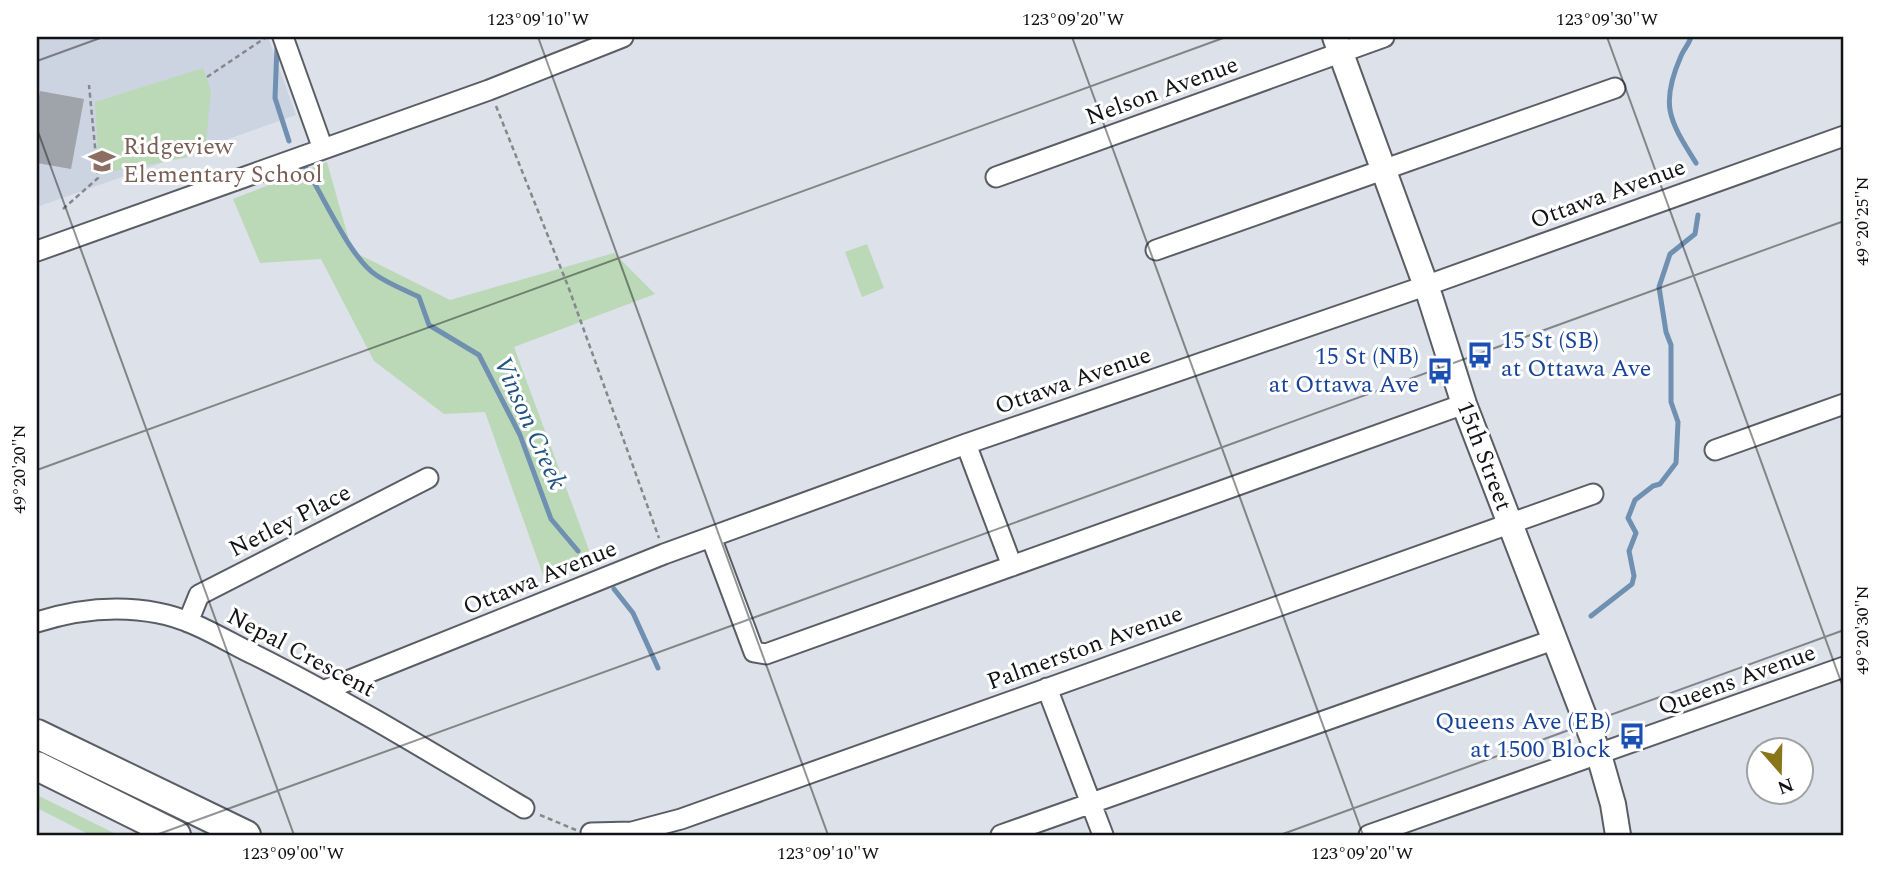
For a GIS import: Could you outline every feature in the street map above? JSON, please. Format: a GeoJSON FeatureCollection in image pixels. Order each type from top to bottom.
{"type":"FeatureCollection","features":[{"type":"Feature","properties":{"kind":"highway"},"geometry":{"type":"LineString","coordinates":[[37,734],[246,835]]}},
{"type":"Feature","properties":{"kind":"highway"},"geometry":{"type":"LineString","coordinates":[[37,766],[176,835]]}},
{"type":"Feature","properties":{"kind":"main road","name":"15th Street"},"geometry":{"type":"LineString","coordinates":[[1338,45],[1426,286],[1464,404],[1599,755],[1613,804],[1618,835]]}},
{"type":"Feature","properties":{"kind":"street"},"geometry":{"type":"LineString","coordinates":[[283,37],[323,149]]}},
{"type":"Feature","properties":{"kind":"street"},"geometry":{"type":"LineString","coordinates":[[37,251],[489,90],[623,37]]}},
{"type":"Feature","properties":{"kind":"street","name":"Nelson Avenue"},"geometry":{"type":"LineString","coordinates":[[996,177],[1338,45],[1384,37]]}},
{"type":"Feature","properties":{"kind":"street"},"geometry":{"type":"LineString","coordinates":[[1156,250],[1615,88]]}},
{"type":"Feature","properties":{"kind":"street","name":"Ottawa Avenue"},"geometry":{"type":"LineString","coordinates":[[325,690],[664,554],[966,444],[1426,286],[1844,136]]}},
{"type":"Feature","properties":{"kind":"street"},"geometry":{"type":"LineString","coordinates":[[711,537],[754,652],[766,654],[1464,404]]}},
{"type":"Feature","properties":{"kind":"street"},"geometry":{"type":"LineString","coordinates":[[1715,450],[1844,404]]}},
{"type":"Feature","properties":{"kind":"street"},"geometry":{"type":"LineString","coordinates":[[966,444],[1012,566]]}},
{"type":"Feature","properties":{"kind":"street","name":"Netley Place"},"geometry":{"type":"LineString","coordinates":[[188,622],[200,595],[428,478]]}},
{"type":"Feature","properties":{"kind":"street","name":"Palmerston Avenue"},"geometry":{"type":"LineString","coordinates":[[591,833],[632,832],[681,819],[1594,494]]}},
{"type":"Feature","properties":{"kind":"street","name":"Nepal Crescent"},"geometry":{"type":"LineString","coordinates":[[37,622],[61,614],[115,608],[158,613],[188,622],[325,690],[524,808]]}},
{"type":"Feature","properties":{"kind":"street"},"geometry":{"type":"LineString","coordinates":[[1001,835],[1553,640]]}},
{"type":"Feature","properties":{"kind":"street","name":"Queens Avenue"},"geometry":{"type":"LineString","coordinates":[[1369,835],[1844,667]]}},
{"type":"Feature","properties":{"kind":"street"},"geometry":{"type":"LineString","coordinates":[[1047,688],[1103,835]]}},
{"type":"Feature","properties":{"kind":"path"},"geometry":{"type":"LineString","coordinates":[[207,77],[270,37]]}},
{"type":"Feature","properties":{"kind":"path"},"geometry":{"type":"LineString","coordinates":[[62,209],[98,178],[89,85]]}},
{"type":"Feature","properties":{"kind":"path"},"geometry":{"type":"LineString","coordinates":[[489,90],[568,286],[664,554]]}},
{"type":"Feature","properties":{"kind":"path"},"geometry":{"type":"LineString","coordinates":[[524,808],[568,828],[591,833]]}},
{"type":"Feature","properties":{"kind":"shaded area","name":"Ridgeview Elementary School"},"geometry":{"type":"Polygon","coordinates":[[[37,37],[268,37],[296,115],[37,207],[37,37]]]}},
{"type":"Feature","properties":{"kind":"green space"},"geometry":{"type":"Polygon","coordinates":[[[203,68],[211,90],[205,154],[99,174],[95,102],[203,68]]]}},
{"type":"Feature","properties":{"kind":"green space"},"geometry":{"type":"Polygon","coordinates":[[[327,162],[352,251],[450,300],[614,253],[655,294],[514,347],[592,558],[543,575],[485,412],[444,414],[374,361],[321,259],[260,263],[233,199],[327,162]]]}},
{"type":"Feature","properties":{"kind":"green space"},"geometry":{"type":"Polygon","coordinates":[[[867,244],[884,288],[862,297],[845,252],[867,244]]]}},
{"type":"Feature","properties":{"kind":"green space"},"geometry":{"type":"Polygon","coordinates":[[[37,795],[118,835],[90,835],[37,808],[37,795]]]}},
{"type":"Feature","properties":{"kind":"building"},"geometry":{"type":"Polygon","coordinates":[[[40,91],[84,99],[71,169],[37,163],[37,110],[40,91]]]}},
{"type":"Feature","properties":{"kind":"waterway","name":"Vinson Creek"},"geometry":{"type":"LineString","coordinates":[[1691,37],[1674,73],[1669,101],[1674,124],[1696,163]]}},
{"type":"Feature","properties":{"kind":"waterway","name":"Vinson Creek"},"geometry":{"type":"LineString","coordinates":[[277,46],[275,98],[289,141]]}},
{"type":"Feature","properties":{"kind":"waterway","name":"Vinson Creek"},"geometry":{"type":"LineString","coordinates":[[305,167],[347,241],[366,267],[381,278],[419,297],[429,325],[479,355],[520,435],[551,519],[578,551]]}},
{"type":"Feature","properties":{"kind":"waterway","name":"Vinson Creek"},"geometry":{"type":"LineString","coordinates":[[1591,616],[1632,584],[1634,576],[1629,551],[1636,533],[1628,518],[1635,500],[1660,484],[1676,463],[1678,422],[1671,402],[1671,345],[1666,332],[1659,287],[1670,254],[1695,234],[1698,215]]}},
{"type":"Feature","properties":{"kind":"waterway","name":"Vinson Creek"},"geometry":{"type":"LineString","coordinates":[[614,589],[633,613],[658,668]]}},
{"type":"Feature","properties":{"kind":"place","name":"Ridgeview Elementary School"},"geometry":{"type":"Point","coordinates":[102,161]}},
{"type":"Feature","properties":{"kind":"place","name":"15 St (SB) at Ottawa Ave"},"geometry":{"type":"Point","coordinates":[1480,355]}},
{"type":"Feature","properties":{"kind":"place","name":"15 St (NB) at Ottawa Ave"},"geometry":{"type":"Point","coordinates":[1440,371]}},
{"type":"Feature","properties":{"kind":"place","name":"Queens Ave (EB) at 1500 Block"},"geometry":{"type":"Point","coordinates":[1632,736]}}]}
